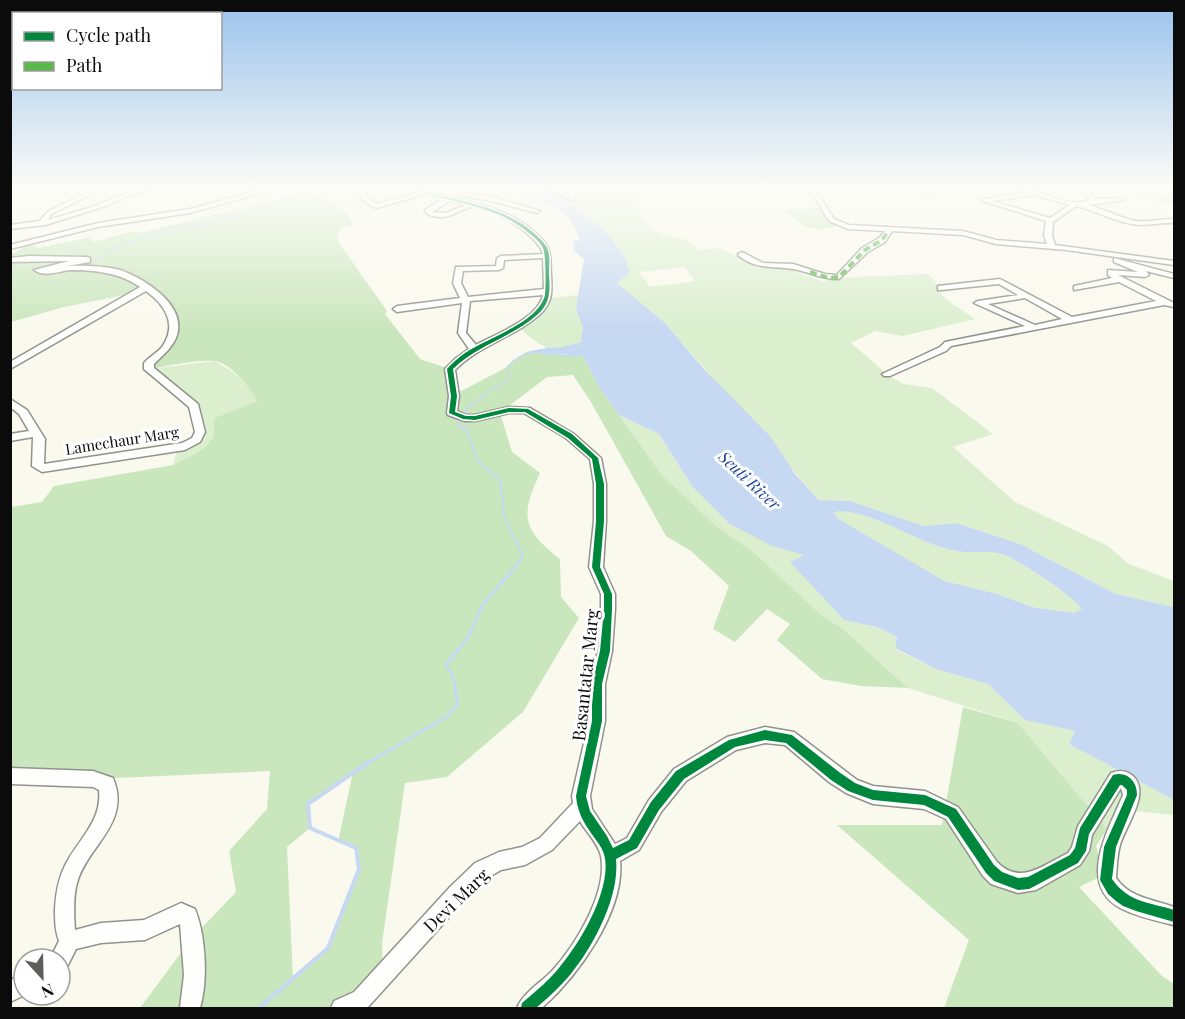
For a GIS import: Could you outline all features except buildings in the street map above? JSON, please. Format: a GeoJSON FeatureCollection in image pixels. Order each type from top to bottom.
{"type":"FeatureCollection","features":[{"type":"Feature","properties":{"kind":"street"},"geometry":{"type":"LineString","coordinates":[[42,235],[42,239]]}},
{"type":"Feature","properties":{"kind":"street"},"geometry":{"type":"LineString","coordinates":[[10,247],[60,235]]}},
{"type":"Feature","properties":{"kind":"street"},"geometry":{"type":"LineString","coordinates":[[533,235],[542,244],[546,256],[548,298],[531,318],[475,350],[462,333],[466,301],[457,283],[456,275],[459,269],[463,267],[499,268],[501,258],[546,256]]}},
{"type":"Feature","properties":{"kind":"street"},"geometry":{"type":"LineString","coordinates":[[742,254],[752,262],[767,266],[799,268],[829,278],[839,277],[865,250],[882,240],[886,235]]}},
{"type":"Feature","properties":{"kind":"street"},"geometry":{"type":"LineString","coordinates":[[969,235],[996,242],[1174,263]]}},
{"type":"Feature","properties":{"kind":"street"},"geometry":{"type":"LineString","coordinates":[[1048,235],[1052,247]]}},
{"type":"Feature","properties":{"kind":"street"},"geometry":{"type":"LineString","coordinates":[[10,254],[31,242]]}},
{"type":"Feature","properties":{"kind":"street"},"geometry":{"type":"LineString","coordinates":[[1106,254],[1145,275],[1111,272],[1120,279],[1174,305]]}},
{"type":"Feature","properties":{"kind":"street","name":"Lamechaur Marg"},"geometry":{"type":"LineString","coordinates":[[10,260],[38,257],[59,260],[84,259],[87,260],[38,270],[43,272],[71,268],[117,272],[147,287],[162,299],[174,322],[171,339],[165,349],[149,363],[149,369],[194,406],[200,432],[196,440],[178,448],[45,468],[39,466],[39,439],[23,412],[10,402]]}},
{"type":"Feature","properties":{"kind":"street"},"geometry":{"type":"LineString","coordinates":[[1132,266],[1174,276]]}},
{"type":"Feature","properties":{"kind":"street"},"geometry":{"type":"LineString","coordinates":[[1077,288],[1120,279]]}},
{"type":"Feature","properties":{"kind":"street"},"geometry":{"type":"LineString","coordinates":[[941,288],[1000,281],[1070,320]]}},
{"type":"Feature","properties":{"kind":"street"},"geometry":{"type":"LineString","coordinates":[[10,366],[147,287]]}},
{"type":"Feature","properties":{"kind":"street"},"geometry":{"type":"LineString","coordinates":[[403,297],[402,308],[498,295],[549,291]]}},
{"type":"Feature","properties":{"kind":"street"},"geometry":{"type":"LineString","coordinates":[[1025,296],[978,303],[1034,327]]}},
{"type":"Feature","properties":{"kind":"street"},"geometry":{"type":"LineString","coordinates":[[887,374],[943,349],[948,344],[1164,302]]}},
{"type":"Feature","properties":{"kind":"street","name":"Basantatar Marg"},"geometry":{"type":"LineString","coordinates":[[475,350],[458,360],[450,369],[454,396],[452,413],[460,417],[526,410],[570,435],[595,458],[600,484],[596,567],[608,594],[608,609],[605,651],[597,684],[597,721],[584,777],[581,807]]}},
{"type":"Feature","properties":{"kind":"street"},"geometry":{"type":"LineString","coordinates":[[10,438],[35,433]]}},
{"type":"Feature","properties":{"kind":"street"},"geometry":{"type":"LineString","coordinates":[[610,856],[633,844],[655,806],[680,775],[733,743],[765,735],[788,738],[834,776],[852,787],[873,795],[925,800],[952,813],[990,869],[998,877],[1018,885],[1029,883],[1074,859],[1080,850],[1084,832],[1117,779],[1125,780],[1132,788],[1132,795],[1110,847],[1106,880],[1126,904],[1154,909],[1174,916]]}},
{"type":"Feature","properties":{"kind":"street"},"geometry":{"type":"LineString","coordinates":[[10,776],[93,779],[107,783],[111,799],[107,816],[68,881],[65,900],[65,933],[70,941]]}},
{"type":"Feature","properties":{"kind":"street"},"geometry":{"type":"LineString","coordinates":[[527,1008],[552,986],[573,961],[588,934],[611,879],[610,856],[600,836],[591,828],[581,807]]}},
{"type":"Feature","properties":{"kind":"street","name":"Devi Marg"},"geometry":{"type":"LineString","coordinates":[[341,1008],[362,1000],[457,894],[482,870],[499,861],[525,856],[546,844],[581,807]]}},
{"type":"Feature","properties":{"kind":"street"},"geometry":{"type":"LineString","coordinates":[[67,947],[70,941],[101,933],[145,930],[182,913],[188,916],[193,972],[194,999],[190,1008]]}},
{"type":"Feature","properties":{"kind":"green space"},"geometry":{"type":"Polygon","coordinates":[[[121,235],[338,235],[337,240],[387,311],[385,314],[420,359],[450,369],[454,395],[507,367],[526,352],[583,356],[599,387],[662,475],[715,525],[756,554],[821,615],[843,629],[908,688],[861,686],[822,679],[777,640],[790,624],[767,609],[735,642],[713,629],[729,586],[691,551],[666,536],[591,402],[573,375],[547,377],[500,413],[512,452],[540,473],[529,500],[528,521],[538,539],[560,559],[561,597],[579,618],[523,712],[447,777],[405,783],[382,943],[383,974],[362,1000],[363,1008],[140,1008],[192,938],[236,892],[229,851],[267,809],[270,771],[93,779],[11,776],[11,507],[42,502],[54,486],[173,465],[202,450],[214,437],[214,418],[257,401],[239,376],[227,366],[214,361],[182,363],[149,369],[171,339],[172,314],[147,288],[139,292],[64,307],[11,322],[11,254],[29,245],[38,248],[90,237],[92,242],[121,235]],[[353,772],[308,803],[310,828],[287,847],[293,979],[328,948],[359,869],[356,848],[338,842],[353,772]]]}},
{"type":"Feature","properties":{"kind":"green space"},"geometry":{"type":"Polygon","coordinates":[[[608,235],[667,235],[685,240],[698,250],[719,248],[757,264],[785,268],[824,282],[829,278],[928,274],[941,288],[940,293],[975,319],[903,336],[875,331],[851,343],[887,374],[903,384],[932,388],[993,434],[953,447],[1015,502],[1108,546],[1129,564],[1174,581],[1174,607],[1116,594],[1020,544],[956,523],[924,526],[850,501],[819,500],[664,322],[617,283],[623,254],[608,235]],[[685,267],[639,272],[650,287],[695,281],[685,267]]]}},
{"type":"Feature","properties":{"kind":"green space"},"geometry":{"type":"Polygon","coordinates":[[[579,295],[576,308],[583,329],[580,345],[552,348],[540,344],[518,327],[548,298],[579,295]]]}},
{"type":"Feature","properties":{"kind":"green space"},"geometry":{"type":"Polygon","coordinates":[[[215,361],[240,378],[257,401],[214,418],[215,437],[202,450],[173,465],[178,448],[196,440],[193,406],[149,369],[215,361]]]}},
{"type":"Feature","properties":{"kind":"green space"},"geometry":{"type":"Polygon","coordinates":[[[619,415],[659,434],[692,486],[805,555],[791,562],[844,620],[877,627],[897,637],[895,649],[936,669],[988,684],[1025,720],[1075,731],[1069,744],[1174,800],[1174,815],[1134,811],[1107,829],[1018,723],[908,688],[843,629],[821,615],[756,554],[715,525],[662,475],[619,415]]]}},
{"type":"Feature","properties":{"kind":"green space"},"geometry":{"type":"Polygon","coordinates":[[[839,511],[869,517],[942,547],[963,552],[995,553],[1007,556],[1059,589],[1083,609],[1074,613],[1032,607],[997,594],[944,582],[837,518],[834,513],[839,511]]]}},
{"type":"Feature","properties":{"kind":"green space"},"geometry":{"type":"Polygon","coordinates":[[[963,707],[1018,723],[1107,829],[1096,846],[1104,875],[1079,887],[1162,976],[1174,984],[1174,1008],[944,1008],[969,940],[837,825],[942,825],[963,707]]]}},
{"type":"Feature","properties":{"kind":"water","name":"Seuti River"},"geometry":{"type":"Polygon","coordinates":[[[578,235],[608,235],[623,254],[630,272],[617,283],[664,322],[704,369],[770,436],[796,475],[819,500],[850,501],[924,526],[956,523],[1020,544],[1116,594],[1174,607],[1174,800],[1069,744],[1075,731],[1025,720],[988,684],[936,669],[895,648],[897,637],[877,627],[844,620],[790,562],[804,555],[772,546],[730,524],[692,486],[659,434],[619,415],[599,387],[583,356],[526,352],[580,345],[583,329],[576,308],[584,259],[575,252],[573,241],[580,240],[578,235]],[[839,511],[834,513],[837,518],[944,581],[997,594],[1032,607],[1074,613],[1082,609],[1059,589],[1007,556],[995,553],[963,552],[942,547],[869,517],[839,511]]]}},
{"type":"Feature","properties":{"kind":"waterway"},"geometry":{"type":"LineString","coordinates":[[94,261],[125,243],[159,235]]}},
{"type":"Feature","properties":{"kind":"waterway"},"geometry":{"type":"LineString","coordinates":[[546,348],[557,349],[582,343]]}},
{"type":"Feature","properties":{"kind":"waterway"},"geometry":{"type":"LineString","coordinates":[[469,407],[510,377],[507,367],[513,361],[523,355],[535,353]]}},
{"type":"Feature","properties":{"kind":"waterway"},"geometry":{"type":"LineString","coordinates":[[541,354],[553,355]]}},
{"type":"Feature","properties":{"kind":"waterway"},"geometry":{"type":"LineString","coordinates":[[559,356],[580,356]]}},
{"type":"Feature","properties":{"kind":"waterway"},"geometry":{"type":"LineString","coordinates":[[469,407],[457,420],[460,427],[467,430],[477,460],[500,481],[505,520],[523,555],[518,563]]}},
{"type":"Feature","properties":{"kind":"waterway"},"geometry":{"type":"LineString","coordinates":[[367,764],[446,717],[458,704],[453,676],[446,665],[469,636],[482,606],[519,562]]}},
{"type":"Feature","properties":{"kind":"waterway"},"geometry":{"type":"LineString","coordinates":[[259,1008],[328,948],[359,869],[356,848],[310,828],[308,804],[367,764]]}},
{"type":"Feature","properties":{"kind":"marked path"},"geometry":{"type":"LineString","coordinates":[[810,272],[829,278],[839,277],[865,250],[882,240],[886,235]]}},
{"type":"Feature","properties":{"kind":"cycle path"},"geometry":{"type":"LineString","coordinates":[[527,1008],[556,981],[579,952],[606,896],[611,868],[607,848],[585,813],[581,796],[597,721],[597,684],[605,651],[608,609],[608,594],[596,567],[600,484],[595,458],[570,436],[526,410],[509,410],[475,418],[465,418],[452,413],[454,396],[450,369],[468,354],[520,325],[536,313],[546,300],[548,289],[546,254],[544,246],[534,235]]}},
{"type":"Feature","properties":{"kind":"cycle path"},"geometry":{"type":"LineString","coordinates":[[610,856],[633,844],[655,806],[680,775],[733,743],[765,735],[788,738],[852,787],[873,795],[925,800],[952,813],[990,869],[998,877],[1018,884],[1029,883],[1074,859],[1080,851],[1084,832],[1117,779],[1125,780],[1132,788],[1132,795],[1110,847],[1106,880],[1113,890],[1127,902],[1174,916]]}}]}
